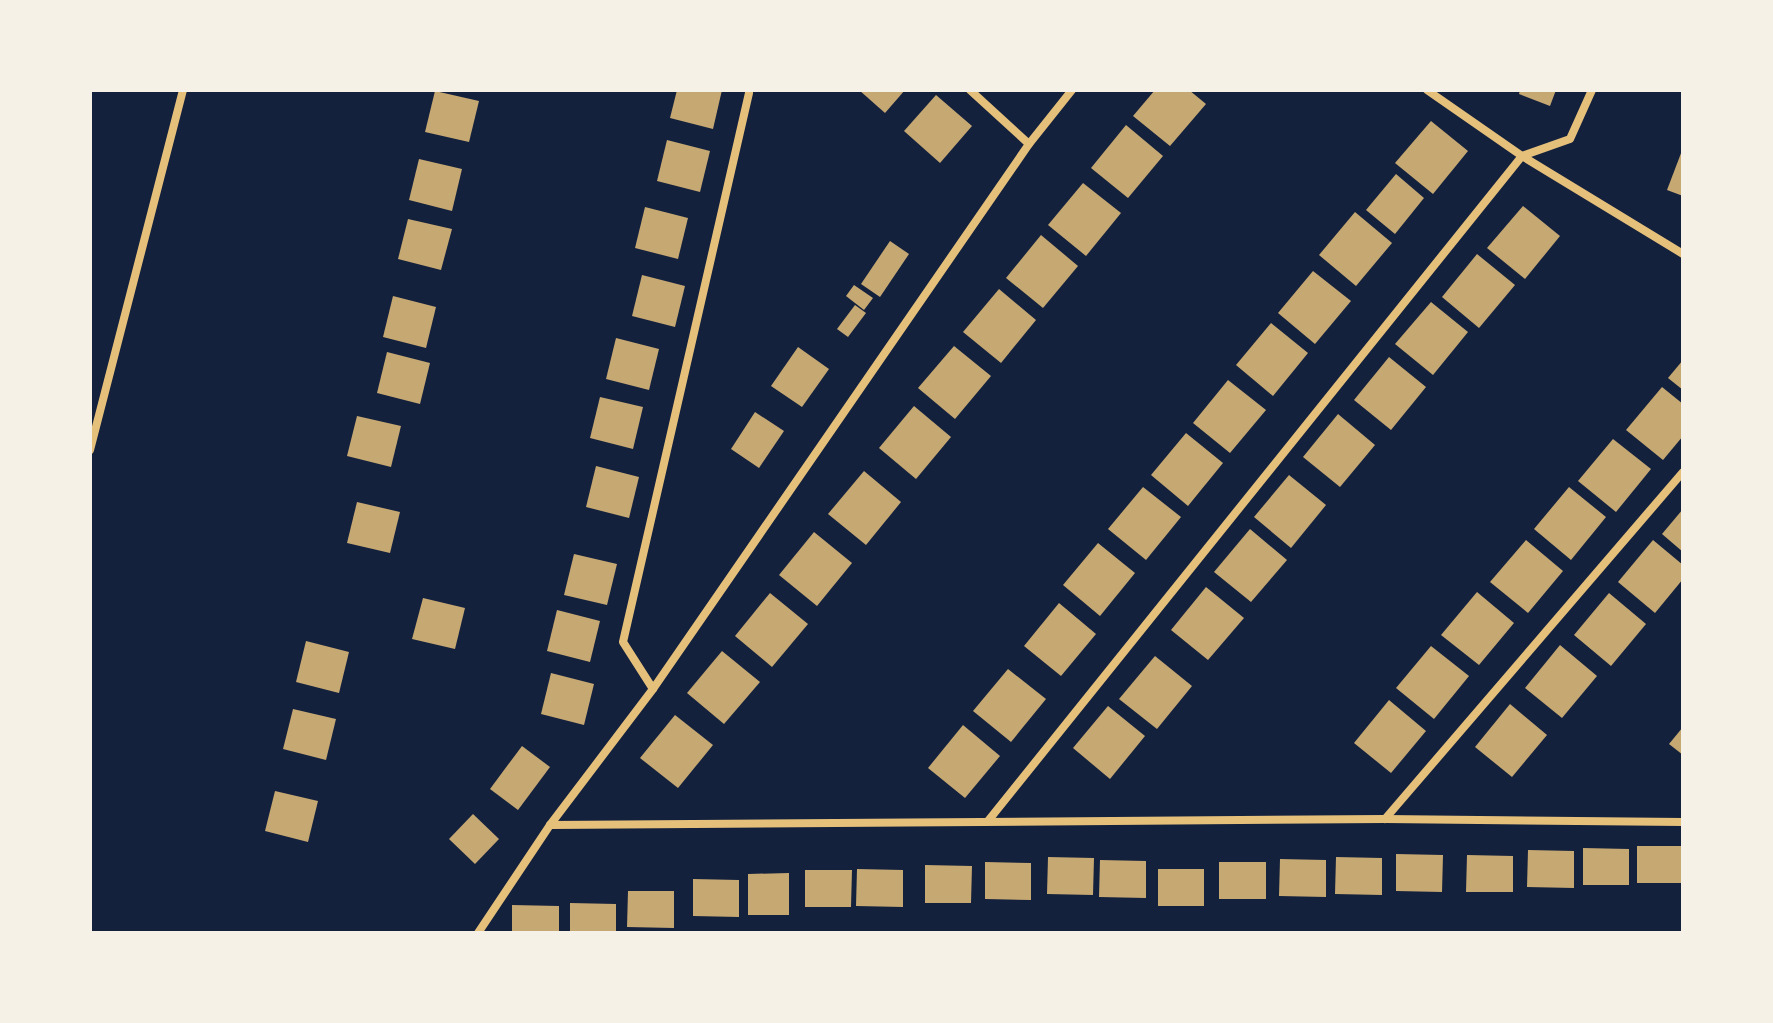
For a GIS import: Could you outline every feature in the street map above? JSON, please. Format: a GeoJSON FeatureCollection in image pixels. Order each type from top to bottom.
{"type":"FeatureCollection","features":[{"type":"Feature","properties":{"kind":"street"},"geometry":{"type":"LineString","coordinates":[[90,450],[183,90]]}},
{"type":"Feature","properties":{"kind":"street"},"geometry":{"type":"LineString","coordinates":[[970,90],[1029,144]]}},
{"type":"Feature","properties":{"kind":"street"},"geometry":{"type":"LineString","coordinates":[[478,933],[550,825],[653,689],[1029,144],[1072,90]]}},
{"type":"Feature","properties":{"kind":"street"},"geometry":{"type":"LineString","coordinates":[[1427,90],[1522,156],[1683,254]]}},
{"type":"Feature","properties":{"kind":"street"},"geometry":{"type":"LineString","coordinates":[[988,821],[1522,156],[1570,139],[1592,90]]}},
{"type":"Feature","properties":{"kind":"street"},"geometry":{"type":"LineString","coordinates":[[653,689],[623,642],[749,93]]}},
{"type":"Feature","properties":{"kind":"street"},"geometry":{"type":"LineString","coordinates":[[1385,819],[1683,472]]}},
{"type":"Feature","properties":{"kind":"street"},"geometry":{"type":"LineString","coordinates":[[550,825],[1385,819],[1683,822]]}},
{"type":"Feature","properties":{"kind":"building"},"geometry":{"type":"Polygon","coordinates":[[[677,90],[722,90],[713,129],[670,118],[677,90]]]}},
{"type":"Feature","properties":{"kind":"building"},"geometry":{"type":"Polygon","coordinates":[[[859,90],[905,90],[885,113],[859,90]]]}},
{"type":"Feature","properties":{"kind":"building"},"geometry":{"type":"Polygon","coordinates":[[[1155,90],[1189,90],[1206,104],[1170,146],[1133,116],[1155,90]]]}},
{"type":"Feature","properties":{"kind":"building"},"geometry":{"type":"Polygon","coordinates":[[[1520,90],[1556,90],[1550,106],[1519,94],[1520,90]]]}},
{"type":"Feature","properties":{"kind":"building"},"geometry":{"type":"Polygon","coordinates":[[[435,91],[479,101],[469,142],[425,132],[435,91]]]}},
{"type":"Feature","properties":{"kind":"building"},"geometry":{"type":"Polygon","coordinates":[[[936,95],[972,126],[940,163],[904,131],[936,95]]]}},
{"type":"Feature","properties":{"kind":"building"},"geometry":{"type":"Polygon","coordinates":[[[1431,121],[1468,151],[1433,194],[1395,163],[1431,121]]]}},
{"type":"Feature","properties":{"kind":"building"},"geometry":{"type":"Polygon","coordinates":[[[1126,125],[1163,156],[1128,198],[1091,168],[1126,125]]]}},
{"type":"Feature","properties":{"kind":"building"},"geometry":{"type":"Polygon","coordinates":[[[667,140],[710,151],[700,192],[657,181],[667,140]]]}},
{"type":"Feature","properties":{"kind":"building"},"geometry":{"type":"Polygon","coordinates":[[[1683,148],[1683,196],[1667,190],[1683,148]]]}},
{"type":"Feature","properties":{"kind":"building"},"geometry":{"type":"Polygon","coordinates":[[[419,159],[462,169],[452,211],[409,200],[419,159]]]}},
{"type":"Feature","properties":{"kind":"building"},"geometry":{"type":"Polygon","coordinates":[[[1396,174],[1424,198],[1395,234],[1366,210],[1396,174]]]}},
{"type":"Feature","properties":{"kind":"building"},"geometry":{"type":"Polygon","coordinates":[[[1083,183],[1121,213],[1086,256],[1048,225],[1083,183]]]}},
{"type":"Feature","properties":{"kind":"building"},"geometry":{"type":"Polygon","coordinates":[[[1523,206],[1560,236],[1525,279],[1487,248],[1523,206]]]}},
{"type":"Feature","properties":{"kind":"building"},"geometry":{"type":"Polygon","coordinates":[[[645,207],[688,218],[678,259],[635,248],[645,207]]]}},
{"type":"Feature","properties":{"kind":"building"},"geometry":{"type":"Polygon","coordinates":[[[1355,212],[1392,243],[1356,286],[1319,255],[1355,212]]]}},
{"type":"Feature","properties":{"kind":"building"},"geometry":{"type":"Polygon","coordinates":[[[408,219],[452,229],[441,270],[398,259],[408,219]]]}},
{"type":"Feature","properties":{"kind":"building"},"geometry":{"type":"Polygon","coordinates":[[[1041,235],[1078,266],[1043,308],[1006,278],[1041,235]]]}},
{"type":"Feature","properties":{"kind":"building"},"geometry":{"type":"Polygon","coordinates":[[[890,241],[909,254],[880,297],[861,284],[890,241]]]}},
{"type":"Feature","properties":{"kind":"building"},"geometry":{"type":"Polygon","coordinates":[[[1477,254],[1515,285],[1479,328],[1442,297],[1477,254]]]}},
{"type":"Feature","properties":{"kind":"building"},"geometry":{"type":"Polygon","coordinates":[[[1313,271],[1351,301],[1315,344],[1278,313],[1313,271]]]}},
{"type":"Feature","properties":{"kind":"building"},"geometry":{"type":"Polygon","coordinates":[[[642,275],[685,286],[675,327],[632,316],[642,275]]]}},
{"type":"Feature","properties":{"kind":"building"},"geometry":{"type":"Polygon","coordinates":[[[854,285],[873,298],[864,310],[846,296],[854,285]]]}},
{"type":"Feature","properties":{"kind":"building"},"geometry":{"type":"Polygon","coordinates":[[[999,289],[1036,320],[1001,363],[963,332],[999,289]]]}},
{"type":"Feature","properties":{"kind":"building"},"geometry":{"type":"Polygon","coordinates":[[[393,296],[436,307],[426,348],[383,337],[393,296]]]}},
{"type":"Feature","properties":{"kind":"building"},"geometry":{"type":"Polygon","coordinates":[[[1431,302],[1468,332],[1433,375],[1395,344],[1431,302]]]}},
{"type":"Feature","properties":{"kind":"building"},"geometry":{"type":"Polygon","coordinates":[[[855,305],[866,313],[848,337],[837,329],[855,305]]]}},
{"type":"Feature","properties":{"kind":"building"},"geometry":{"type":"Polygon","coordinates":[[[1271,323],[1308,353],[1273,396],[1236,365],[1271,323]]]}},
{"type":"Feature","properties":{"kind":"building"},"geometry":{"type":"Polygon","coordinates":[[[616,338],[659,349],[649,390],[606,379],[616,338]]]}},
{"type":"Feature","properties":{"kind":"building"},"geometry":{"type":"Polygon","coordinates":[[[954,346],[991,376],[955,419],[918,388],[954,346]]]}},
{"type":"Feature","properties":{"kind":"building"},"geometry":{"type":"Polygon","coordinates":[[[798,347],[829,369],[802,407],[771,386],[798,347]]]}},
{"type":"Feature","properties":{"kind":"building"},"geometry":{"type":"Polygon","coordinates":[[[387,352],[430,363],[420,404],[377,393],[387,352]]]}},
{"type":"Feature","properties":{"kind":"building"},"geometry":{"type":"Polygon","coordinates":[[[1389,357],[1426,387],[1391,430],[1354,400],[1389,357]]]}},
{"type":"Feature","properties":{"kind":"building"},"geometry":{"type":"Polygon","coordinates":[[[1683,360],[1683,390],[1668,378],[1683,360]]]}},
{"type":"Feature","properties":{"kind":"building"},"geometry":{"type":"Polygon","coordinates":[[[1228,380],[1266,410],[1230,453],[1193,423],[1228,380]]]}},
{"type":"Feature","properties":{"kind":"building"},"geometry":{"type":"Polygon","coordinates":[[[1662,387],[1683,404],[1683,436],[1663,460],[1626,430],[1662,387]]]}},
{"type":"Feature","properties":{"kind":"building"},"geometry":{"type":"Polygon","coordinates":[[[600,397],[643,407],[633,449],[590,438],[600,397]]]}},
{"type":"Feature","properties":{"kind":"building"},"geometry":{"type":"Polygon","coordinates":[[[914,406],[951,437],[916,479],[879,448],[914,406]]]}},
{"type":"Feature","properties":{"kind":"building"},"geometry":{"type":"Polygon","coordinates":[[[755,412],[784,431],[759,468],[731,449],[755,412]]]}},
{"type":"Feature","properties":{"kind":"building"},"geometry":{"type":"Polygon","coordinates":[[[1338,414],[1375,445],[1340,487],[1303,457],[1338,414]]]}},
{"type":"Feature","properties":{"kind":"building"},"geometry":{"type":"Polygon","coordinates":[[[357,416],[401,426],[391,467],[347,456],[357,416]]]}},
{"type":"Feature","properties":{"kind":"building"},"geometry":{"type":"Polygon","coordinates":[[[1186,433],[1223,463],[1188,506],[1151,475],[1186,433]]]}},
{"type":"Feature","properties":{"kind":"building"},"geometry":{"type":"Polygon","coordinates":[[[1613,439],[1651,469],[1616,512],[1578,481],[1613,439]]]}},
{"type":"Feature","properties":{"kind":"building"},"geometry":{"type":"Polygon","coordinates":[[[596,466],[639,477],[629,518],[586,507],[596,466]]]}},
{"type":"Feature","properties":{"kind":"building"},"geometry":{"type":"Polygon","coordinates":[[[864,471],[901,502],[866,545],[828,514],[864,471]]]}},
{"type":"Feature","properties":{"kind":"building"},"geometry":{"type":"Polygon","coordinates":[[[1289,475],[1326,505],[1291,548],[1254,517],[1289,475]]]}},
{"type":"Feature","properties":{"kind":"building"},"geometry":{"type":"Polygon","coordinates":[[[1143,487],[1181,517],[1146,560],[1108,529],[1143,487]]]}},
{"type":"Feature","properties":{"kind":"building"},"geometry":{"type":"Polygon","coordinates":[[[1569,487],[1606,517],[1571,560],[1534,529],[1569,487]]]}},
{"type":"Feature","properties":{"kind":"building"},"geometry":{"type":"Polygon","coordinates":[[[357,502],[400,512],[390,553],[347,543],[357,502]]]}},
{"type":"Feature","properties":{"kind":"building"},"geometry":{"type":"Polygon","coordinates":[[[1683,509],[1683,552],[1662,534],[1683,509]]]}},
{"type":"Feature","properties":{"kind":"building"},"geometry":{"type":"Polygon","coordinates":[[[1250,529],[1287,560],[1251,602],[1214,572],[1250,529]]]}},
{"type":"Feature","properties":{"kind":"building"},"geometry":{"type":"Polygon","coordinates":[[[814,532],[852,563],[817,606],[779,575],[814,532]]]}},
{"type":"Feature","properties":{"kind":"building"},"geometry":{"type":"Polygon","coordinates":[[[1526,540],[1563,571],[1528,613],[1490,582],[1526,540]]]}},
{"type":"Feature","properties":{"kind":"building"},"geometry":{"type":"Polygon","coordinates":[[[1653,540],[1683,565],[1683,579],[1655,613],[1618,582],[1653,540]]]}},
{"type":"Feature","properties":{"kind":"building"},"geometry":{"type":"Polygon","coordinates":[[[1098,543],[1135,573],[1100,616],[1063,585],[1098,543]]]}},
{"type":"Feature","properties":{"kind":"building"},"geometry":{"type":"Polygon","coordinates":[[[574,554],[617,564],[607,605],[564,595],[574,554]]]}},
{"type":"Feature","properties":{"kind":"building"},"geometry":{"type":"Polygon","coordinates":[[[1206,587],[1244,618],[1208,660],[1171,630],[1206,587]]]}},
{"type":"Feature","properties":{"kind":"building"},"geometry":{"type":"Polygon","coordinates":[[[1477,592],[1514,623],[1479,665],[1441,635],[1477,592]]]}},
{"type":"Feature","properties":{"kind":"building"},"geometry":{"type":"Polygon","coordinates":[[[770,593],[808,624],[772,667],[735,636],[770,593]]]}},
{"type":"Feature","properties":{"kind":"building"},"geometry":{"type":"Polygon","coordinates":[[[1609,593],[1646,624],[1611,666],[1574,635],[1609,593]]]}},
{"type":"Feature","properties":{"kind":"building"},"geometry":{"type":"Polygon","coordinates":[[[423,598],[465,608],[455,649],[412,639],[423,598]]]}},
{"type":"Feature","properties":{"kind":"building"},"geometry":{"type":"Polygon","coordinates":[[[1059,603],[1096,634],[1061,676],[1024,646],[1059,603]]]}},
{"type":"Feature","properties":{"kind":"building"},"geometry":{"type":"Polygon","coordinates":[[[557,610],[600,621],[590,662],[547,651],[557,610]]]}},
{"type":"Feature","properties":{"kind":"building"},"geometry":{"type":"Polygon","coordinates":[[[306,641],[349,652],[339,693],[296,682],[306,641]]]}},
{"type":"Feature","properties":{"kind":"building"},"geometry":{"type":"Polygon","coordinates":[[[1560,645],[1597,676],[1562,718],[1525,688],[1560,645]]]}},
{"type":"Feature","properties":{"kind":"building"},"geometry":{"type":"Polygon","coordinates":[[[1431,646],[1469,676],[1434,719],[1396,688],[1431,646]]]}},
{"type":"Feature","properties":{"kind":"building"},"geometry":{"type":"Polygon","coordinates":[[[722,651],[760,682],[724,724],[687,693],[722,651]]]}},
{"type":"Feature","properties":{"kind":"building"},"geometry":{"type":"Polygon","coordinates":[[[1155,656],[1192,686],[1157,729],[1119,699],[1155,656]]]}},
{"type":"Feature","properties":{"kind":"building"},"geometry":{"type":"Polygon","coordinates":[[[1008,669],[1046,699],[1011,742],[973,711],[1008,669]]]}},
{"type":"Feature","properties":{"kind":"building"},"geometry":{"type":"Polygon","coordinates":[[[551,673],[594,684],[584,725],[541,714],[551,673]]]}},
{"type":"Feature","properties":{"kind":"building"},"geometry":{"type":"Polygon","coordinates":[[[1389,700],[1426,731],[1391,773],[1354,743],[1389,700]]]}},
{"type":"Feature","properties":{"kind":"building"},"geometry":{"type":"Polygon","coordinates":[[[1510,704],[1547,735],[1512,777],[1475,747],[1510,704]]]}},
{"type":"Feature","properties":{"kind":"building"},"geometry":{"type":"Polygon","coordinates":[[[1108,706],[1145,736],[1110,779],[1073,748],[1108,706]]]}},
{"type":"Feature","properties":{"kind":"building"},"geometry":{"type":"Polygon","coordinates":[[[293,709],[336,719],[326,760],[283,749],[293,709]]]}},
{"type":"Feature","properties":{"kind":"building"},"geometry":{"type":"Polygon","coordinates":[[[675,715],[713,745],[678,788],[640,758],[675,715]]]}},
{"type":"Feature","properties":{"kind":"building"},"geometry":{"type":"Polygon","coordinates":[[[963,725],[1000,756],[965,798],[928,768],[963,725]]]}},
{"type":"Feature","properties":{"kind":"building"},"geometry":{"type":"Polygon","coordinates":[[[1683,727],[1683,755],[1669,744],[1683,727]]]}},
{"type":"Feature","properties":{"kind":"building"},"geometry":{"type":"Polygon","coordinates":[[[522,746],[550,767],[518,810],[490,789],[522,746]]]}},
{"type":"Feature","properties":{"kind":"building"},"geometry":{"type":"Polygon","coordinates":[[[275,791],[318,801],[308,842],[265,831],[275,791]]]}},
{"type":"Feature","properties":{"kind":"building"},"geometry":{"type":"Polygon","coordinates":[[[473,814],[499,839],[475,864],[449,839],[473,814]]]}},
{"type":"Feature","properties":{"kind":"building"},"geometry":{"type":"Polygon","coordinates":[[[1637,846],[1683,846],[1683,883],[1637,883],[1637,846]]]}},
{"type":"Feature","properties":{"kind":"building"},"geometry":{"type":"Polygon","coordinates":[[[1583,848],[1629,849],[1629,885],[1583,885],[1583,848]]]}},
{"type":"Feature","properties":{"kind":"building"},"geometry":{"type":"Polygon","coordinates":[[[1528,850],[1574,851],[1574,888],[1527,887],[1528,850]]]}},
{"type":"Feature","properties":{"kind":"building"},"geometry":{"type":"Polygon","coordinates":[[[1396,854],[1443,855],[1442,892],[1396,891],[1396,854]]]}},
{"type":"Feature","properties":{"kind":"building"},"geometry":{"type":"Polygon","coordinates":[[[1467,855],[1513,856],[1513,892],[1466,892],[1467,855]]]}},
{"type":"Feature","properties":{"kind":"building"},"geometry":{"type":"Polygon","coordinates":[[[1048,857],[1094,858],[1093,895],[1047,894],[1048,857]]]}},
{"type":"Feature","properties":{"kind":"building"},"geometry":{"type":"Polygon","coordinates":[[[1336,857],[1382,858],[1382,895],[1335,894],[1336,857]]]}},
{"type":"Feature","properties":{"kind":"building"},"geometry":{"type":"Polygon","coordinates":[[[1280,859],[1326,860],[1326,897],[1279,896],[1280,859]]]}},
{"type":"Feature","properties":{"kind":"building"},"geometry":{"type":"Polygon","coordinates":[[[1100,860],[1146,861],[1146,898],[1099,897],[1100,860]]]}},
{"type":"Feature","properties":{"kind":"building"},"geometry":{"type":"Polygon","coordinates":[[[985,862],[1031,863],[1031,900],[985,899],[985,862]]]}},
{"type":"Feature","properties":{"kind":"building"},"geometry":{"type":"Polygon","coordinates":[[[1219,862],[1266,862],[1266,899],[1219,899],[1219,862]]]}},
{"type":"Feature","properties":{"kind":"building"},"geometry":{"type":"Polygon","coordinates":[[[925,865],[972,866],[971,903],[925,903],[925,865]]]}},
{"type":"Feature","properties":{"kind":"building"},"geometry":{"type":"Polygon","coordinates":[[[857,869],[903,870],[903,907],[856,906],[857,869]]]}},
{"type":"Feature","properties":{"kind":"building"},"geometry":{"type":"Polygon","coordinates":[[[1158,869],[1204,869],[1204,906],[1158,906],[1158,869]]]}},
{"type":"Feature","properties":{"kind":"building"},"geometry":{"type":"Polygon","coordinates":[[[805,870],[852,870],[851,907],[805,907],[805,870]]]}},
{"type":"Feature","properties":{"kind":"building"},"geometry":{"type":"Polygon","coordinates":[[[789,873],[789,915],[748,915],[748,874],[789,873]]]}},
{"type":"Feature","properties":{"kind":"building"},"geometry":{"type":"Polygon","coordinates":[[[693,879],[739,880],[739,917],[693,916],[693,879]]]}},
{"type":"Feature","properties":{"kind":"building"},"geometry":{"type":"Polygon","coordinates":[[[628,891],[674,891],[674,928],[627,927],[628,891]]]}},
{"type":"Feature","properties":{"kind":"building"},"geometry":{"type":"Polygon","coordinates":[[[570,903],[616,904],[616,933],[570,933],[570,903]]]}},
{"type":"Feature","properties":{"kind":"building"},"geometry":{"type":"Polygon","coordinates":[[[512,905],[559,906],[559,933],[512,933],[512,905]]]}}]}
